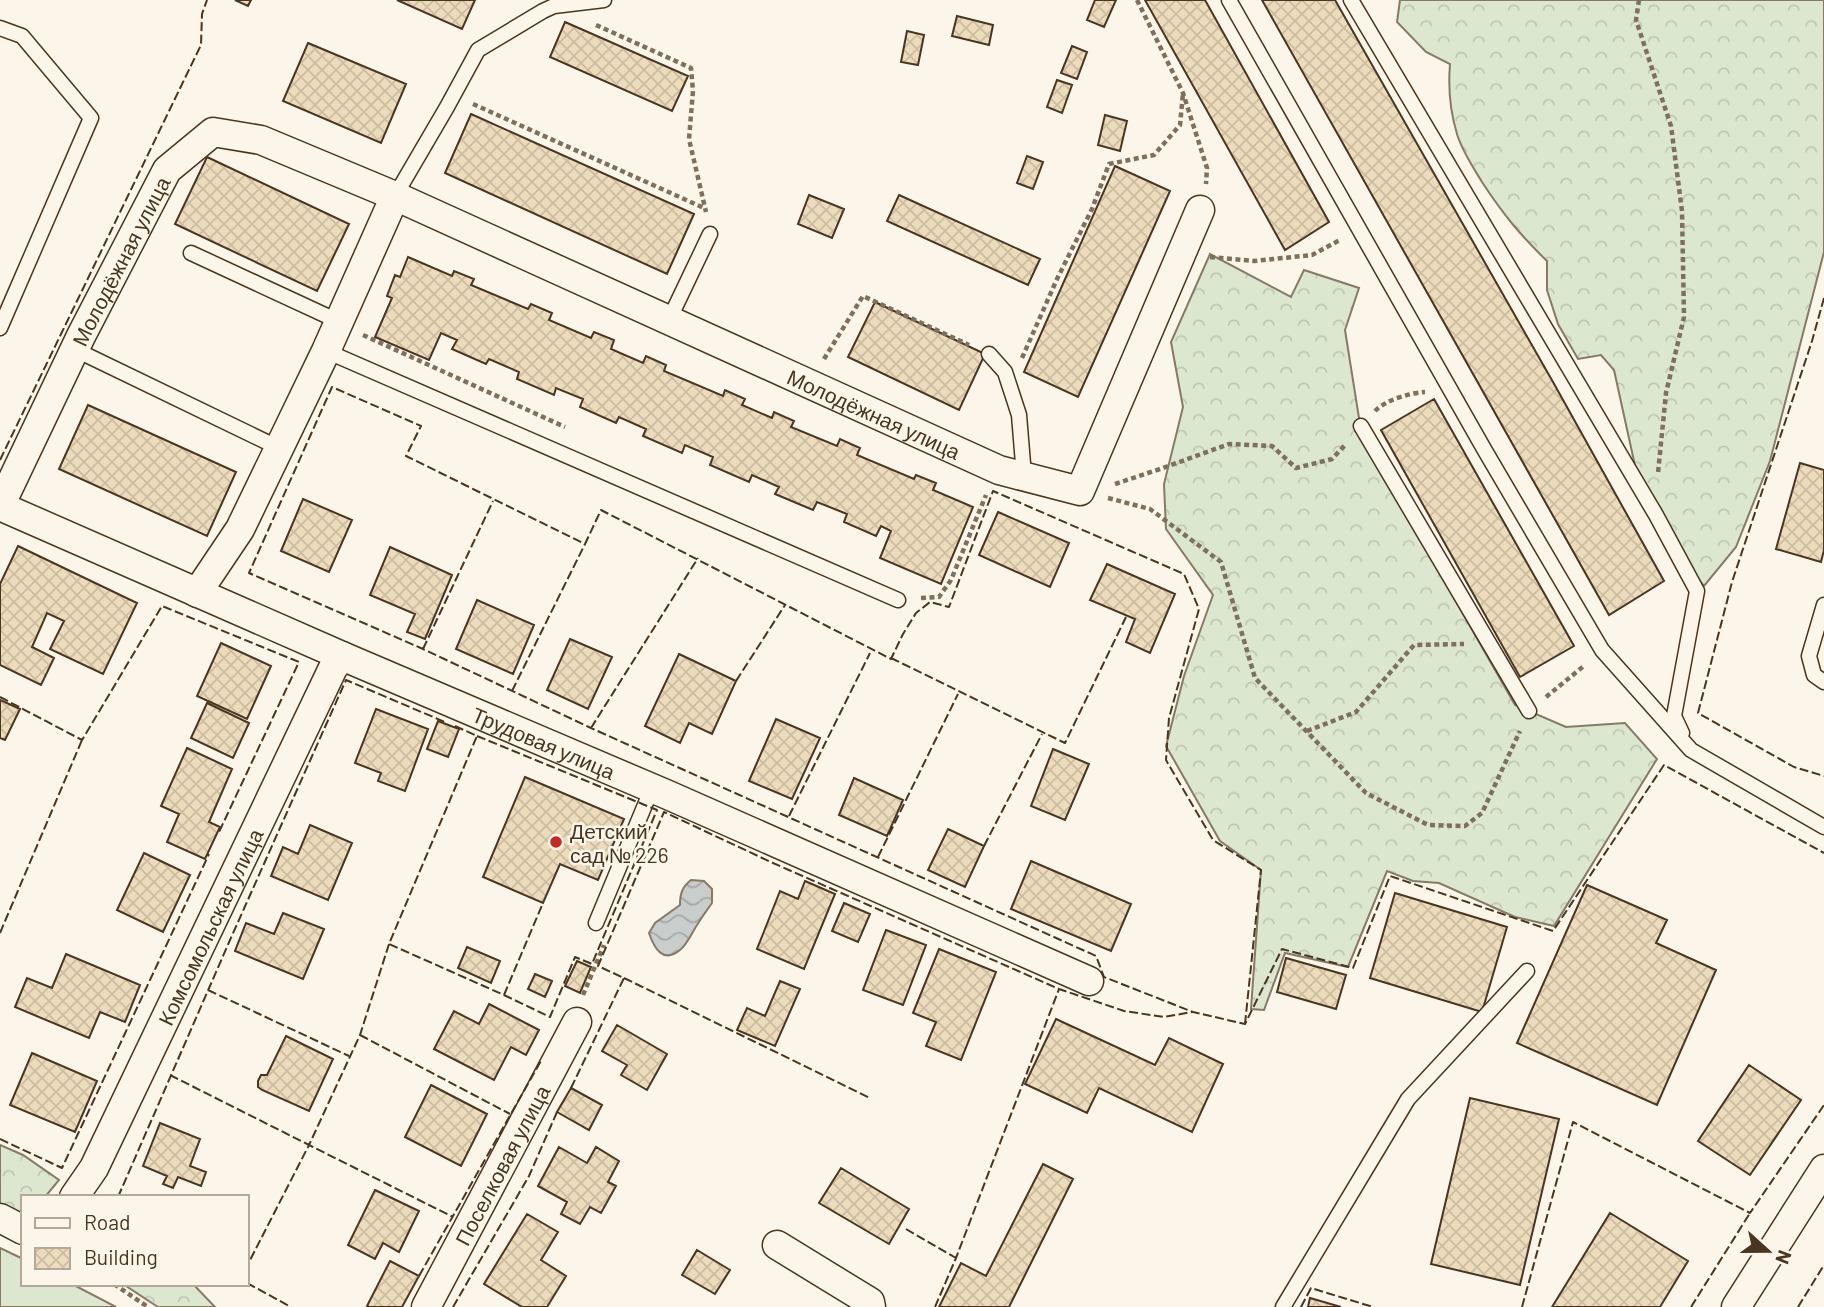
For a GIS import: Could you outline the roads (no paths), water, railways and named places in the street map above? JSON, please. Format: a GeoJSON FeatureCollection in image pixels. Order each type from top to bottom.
{"type":"FeatureCollection","features":[{"type":"Feature","properties":{"kind":"street","name":"Молодёжная улица"},"geometry":{"type":"LineString","coordinates":[[0,506],[74,349],[167,170],[213,132],[261,140],[395,197],[1012,473],[1080,491],[1199,210]]}},
{"type":"Feature","properties":{"kind":"street"},"geometry":{"type":"LineString","coordinates":[[197,593],[240,529],[326,351],[351,328],[395,197]]}},
{"type":"Feature","properties":{"kind":"street","name":"Трудовая улица"},"geometry":{"type":"LineString","coordinates":[[0,506],[652,788],[1089,981]]}},
{"type":"Feature","properties":{"kind":"street","name":"Комсомольская улица"},"geometry":{"type":"LineString","coordinates":[[75,1195],[94,1168],[333,668],[342,656]]}},
{"type":"Feature","properties":{"kind":"street","name":"Поселковая улица"},"geometry":{"type":"LineString","coordinates":[[426,1307],[577,1022]]}},
{"type":"Feature","properties":{"kind":"street"},"geometry":{"type":"LineString","coordinates":[[1736,1307],[1824,1169]]}},
{"type":"Feature","properties":{"kind":"street"},"geometry":{"type":"LineString","coordinates":[[0,1218],[21,1229]]}},
{"type":"Feature","properties":{"kind":"street"},"geometry":{"type":"LineString","coordinates":[[777,1245],[870,1302],[872,1307]]}},
{"type":"Feature","properties":{"kind":"lane"},"geometry":{"type":"LineString","coordinates":[[395,197],[478,50],[543,10],[554,6],[604,0]]}},
{"type":"Feature","properties":{"kind":"lane"},"geometry":{"type":"LineString","coordinates":[[1229,0],[1602,650],[1690,750],[1824,827]]}},
{"type":"Feature","properties":{"kind":"lane"},"geometry":{"type":"LineString","coordinates":[[1351,0],[1656,515],[1698,591],[1674,716],[1690,750]]}},
{"type":"Feature","properties":{"kind":"lane"},"geometry":{"type":"LineString","coordinates":[[0,28],[22,36],[91,118],[0,328]]}},
{"type":"Feature","properties":{"kind":"lane"},"geometry":{"type":"LineString","coordinates":[[669,320],[710,234]]}},
{"type":"Feature","properties":{"kind":"lane"},"geometry":{"type":"LineString","coordinates":[[191,253],[351,328]]}},
{"type":"Feature","properties":{"kind":"lane"},"geometry":{"type":"LineString","coordinates":[[74,349],[279,448]]}},
{"type":"Feature","properties":{"kind":"lane"},"geometry":{"type":"LineString","coordinates":[[326,351],[898,600]]}},
{"type":"Feature","properties":{"kind":"lane"},"geometry":{"type":"LineString","coordinates":[[989,354],[1005,372],[1019,415],[1012,473]]}},
{"type":"Feature","properties":{"kind":"lane"},"geometry":{"type":"LineString","coordinates":[[1362,426],[1529,711]]}},
{"type":"Feature","properties":{"kind":"lane"},"geometry":{"type":"LineString","coordinates":[[1824,605],[1809,656],[1814,675],[1824,682]]}},
{"type":"Feature","properties":{"kind":"lane"},"geometry":{"type":"LineString","coordinates":[[597,923],[652,788]]}},
{"type":"Feature","properties":{"kind":"lane"},"geometry":{"type":"LineString","coordinates":[[1283,1307],[1408,1099],[1527,971]]}},
{"type":"Feature","properties":{"kind":"water"},"geometry":{"type":"Polygon","coordinates":[[[691,880],[704,881],[712,889],[712,903],[683,947],[674,954],[664,955],[657,949],[649,933],[655,923],[680,905],[682,891],[691,880]]]}},
{"type":"Feature","properties":{"kind":"place","name":"Детский сад № 226"},"geometry":{"type":"Point","coordinates":[556,842]}}]}
